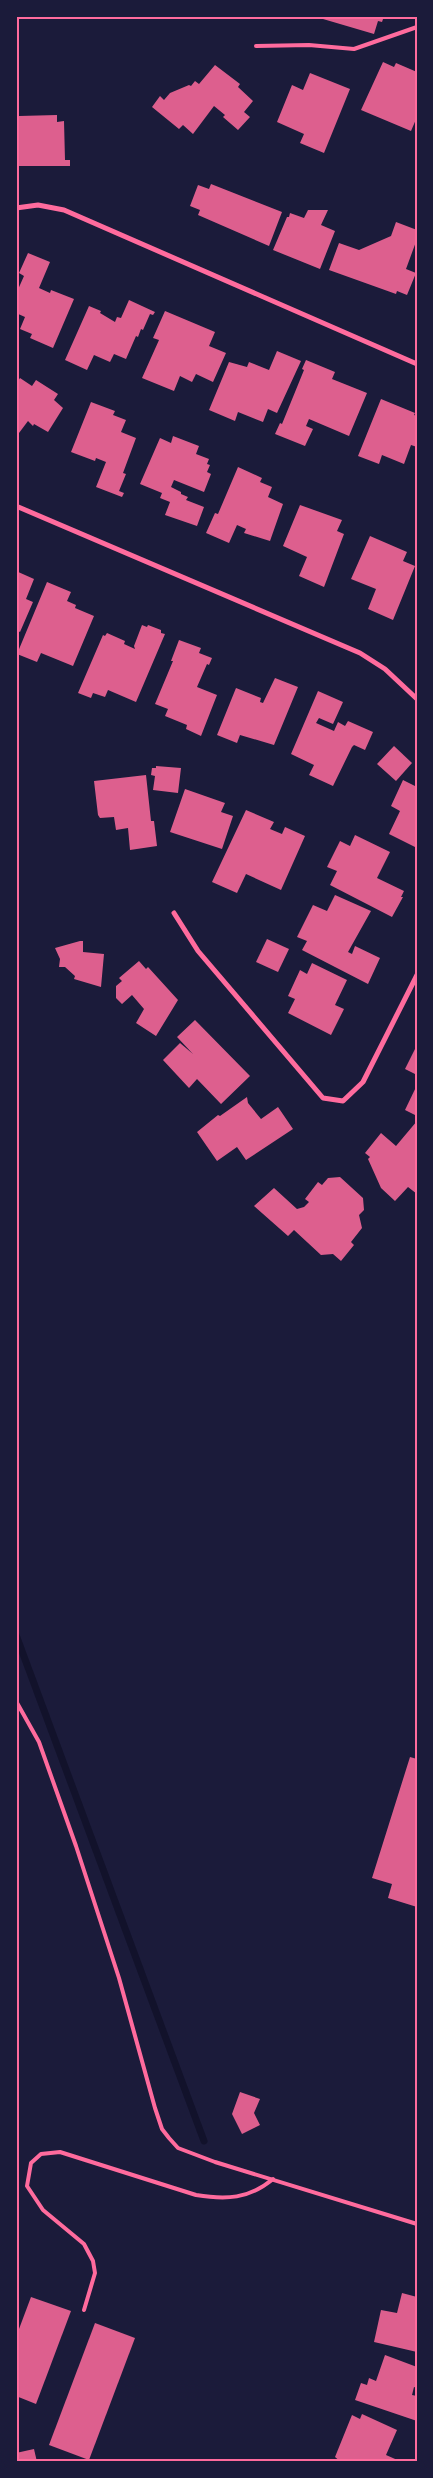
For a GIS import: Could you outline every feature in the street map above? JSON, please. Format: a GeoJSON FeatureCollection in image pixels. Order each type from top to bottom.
{"type":"FeatureCollection","features":[{"type":"Feature","properties":{"kind":"street"},"geometry":{"type":"LineString","coordinates":[[16,208],[38,205],[64,210],[417,364]]}},
{"type":"Feature","properties":{"kind":"street"},"geometry":{"type":"LineString","coordinates":[[16,506],[360,653],[385,669],[417,699]]}},
{"type":"Feature","properties":{"kind":"street"},"geometry":{"type":"LineString","coordinates":[[174,912],[198,951],[323,1098],[343,1101],[363,1082],[417,975]]}},
{"type":"Feature","properties":{"kind":"lane"},"geometry":{"type":"LineString","coordinates":[[256,46],[309,45],[354,49],[417,27]]}},
{"type":"Feature","properties":{"kind":"lane"},"geometry":{"type":"LineString","coordinates":[[16,1702],[39,1742],[76,1846],[119,1978],[162,2129],[178,2148],[417,2224]]}},
{"type":"Feature","properties":{"kind":"lane"},"geometry":{"type":"LineString","coordinates":[[84,2310],[95,2273],[93,2261],[84,2244],[43,2210],[27,2186],[31,2163],[41,2154],[60,2152],[196,2195],[220,2199],[242,2197],[260,2189],[273,2179]]}},
{"type":"Feature","properties":{"kind":"building"},"geometry":{"type":"Polygon","coordinates":[[[323,16],[384,16],[382,22],[378,21],[374,34],[323,19],[323,16]]]}},
{"type":"Feature","properties":{"kind":"building"},"geometry":{"type":"Polygon","coordinates":[[[383,62],[394,67],[396,63],[417,72],[417,117],[411,131],[361,110],[383,62]]]}},
{"type":"Feature","properties":{"kind":"building"},"geometry":{"type":"Polygon","coordinates":[[[215,65],[240,84],[238,87],[253,101],[244,112],[250,117],[238,130],[214,106],[193,134],[183,125],[179,129],[152,107],[160,96],[164,100],[170,93],[189,85],[191,86],[195,81],[199,84],[215,65]]]}},
{"type":"Feature","properties":{"kind":"building"},"geometry":{"type":"Polygon","coordinates":[[[310,73],[350,89],[324,153],[300,143],[304,134],[277,122],[292,85],[303,90],[310,73]]]}},
{"type":"Feature","properties":{"kind":"building"},"geometry":{"type":"Polygon","coordinates":[[[57,115],[57,122],[64,121],[65,160],[70,160],[70,166],[16,166],[16,121],[19,121],[19,116],[57,115]]]}},
{"type":"Feature","properties":{"kind":"building"},"geometry":{"type":"Polygon","coordinates":[[[211,184],[282,212],[269,246],[198,215],[200,210],[190,206],[198,185],[209,189],[211,184]]]}},
{"type":"Feature","properties":{"kind":"building"},"geometry":{"type":"Polygon","coordinates":[[[308,210],[328,210],[321,225],[335,231],[320,269],[273,250],[290,213],[304,218],[308,210]]]}},
{"type":"Feature","properties":{"kind":"building"},"geometry":{"type":"Polygon","coordinates":[[[396,222],[417,230],[417,239],[406,269],[416,273],[407,295],[397,291],[396,294],[329,270],[339,243],[359,250],[391,236],[396,222]]]}},
{"type":"Feature","properties":{"kind":"building"},"geometry":{"type":"Polygon","coordinates":[[[28,253],[50,262],[39,288],[50,293],[51,290],[74,299],[53,348],[30,338],[32,334],[20,329],[25,317],[16,313],[16,294],[24,276],[19,273],[28,253]]]}},
{"type":"Feature","properties":{"kind":"building"},"geometry":{"type":"Polygon","coordinates":[[[129,300],[155,312],[153,315],[150,314],[143,330],[141,329],[138,337],[136,336],[126,359],[114,354],[110,362],[94,355],[87,370],[65,360],[89,306],[101,311],[100,313],[115,322],[117,317],[121,318],[129,300]]]}},
{"type":"Feature","properties":{"kind":"building"},"geometry":{"type":"Polygon","coordinates":[[[165,311],[215,332],[209,346],[226,353],[213,382],[196,374],[192,382],[180,376],[174,391],[142,378],[159,340],[153,338],[165,311]]]}},
{"type":"Feature","properties":{"kind":"building"},"geometry":{"type":"Polygon","coordinates":[[[277,351],[301,361],[277,413],[268,409],[263,422],[238,412],[235,421],[209,410],[229,362],[247,367],[249,362],[269,370],[277,351]]]}},
{"type":"Feature","properties":{"kind":"building"},"geometry":{"type":"Polygon","coordinates":[[[306,360],[335,372],[332,379],[367,393],[349,436],[309,419],[306,426],[313,429],[305,446],[275,434],[280,423],[282,424],[304,370],[302,369],[306,360]]]}},
{"type":"Feature","properties":{"kind":"building"},"geometry":{"type":"Polygon","coordinates":[[[20,378],[32,386],[36,380],[58,394],[54,400],[63,408],[48,432],[34,424],[33,426],[28,421],[16,437],[16,384],[20,378]]]}},
{"type":"Feature","properties":{"kind":"building"},"geometry":{"type":"Polygon","coordinates":[[[381,399],[415,413],[414,415],[417,416],[417,447],[411,445],[404,464],[382,455],[379,464],[358,456],[381,399]]]}},
{"type":"Feature","properties":{"kind":"building"},"geometry":{"type":"Polygon","coordinates":[[[91,402],[115,411],[113,415],[126,420],[121,432],[136,438],[123,473],[126,474],[119,491],[124,493],[122,497],[96,487],[106,462],[96,458],[95,461],[71,452],[91,402]]]}},
{"type":"Feature","properties":{"kind":"building"},"geometry":{"type":"Polygon","coordinates":[[[173,436],[199,446],[196,454],[209,459],[207,464],[210,465],[207,472],[211,474],[204,492],[174,480],[171,487],[188,497],[186,500],[204,507],[197,526],[165,515],[170,502],[160,498],[162,493],[140,484],[160,438],[171,443],[173,436]]]}},
{"type":"Feature","properties":{"kind":"building"},"geometry":{"type":"Polygon","coordinates":[[[238,467],[262,478],[260,482],[272,487],[268,497],[283,504],[270,541],[244,533],[246,529],[237,525],[229,543],[206,533],[215,513],[218,514],[238,467]]]}},
{"type":"Feature","properties":{"kind":"building"},"geometry":{"type":"Polygon","coordinates":[[[300,505],[342,520],[337,531],[344,534],[324,587],[299,576],[307,557],[283,546],[300,505]]]}},
{"type":"Feature","properties":{"kind":"building"},"geometry":{"type":"Polygon","coordinates":[[[370,536],[407,552],[403,561],[415,566],[393,620],[368,609],[376,589],[351,579],[370,536]]]}},
{"type":"Feature","properties":{"kind":"building"},"geometry":{"type":"Polygon","coordinates":[[[16,571],[34,579],[26,599],[33,602],[20,632],[16,630],[16,571]]]}},
{"type":"Feature","properties":{"kind":"building"},"geometry":{"type":"Polygon","coordinates":[[[47,582],[71,592],[67,601],[76,605],[75,608],[94,616],[73,666],[41,653],[37,662],[17,654],[47,582]]]}},
{"type":"Feature","properties":{"kind":"building"},"geometry":{"type":"Polygon","coordinates":[[[142,625],[147,627],[148,625],[161,630],[161,633],[165,634],[136,702],[108,690],[105,697],[93,693],[91,698],[78,693],[103,635],[105,636],[107,633],[125,641],[124,644],[135,649],[134,646],[142,625]]]}},
{"type":"Feature","properties":{"kind":"building"},"geometry":{"type":"Polygon","coordinates":[[[179,640],[201,648],[199,653],[212,658],[209,665],[207,664],[197,687],[217,695],[201,736],[186,729],[187,725],[165,716],[168,709],[155,704],[173,661],[171,661],[179,640]]]}},
{"type":"Feature","properties":{"kind":"building"},"geometry":{"type":"Polygon","coordinates":[[[275,678],[298,687],[274,745],[240,735],[237,743],[217,735],[236,688],[261,698],[260,702],[263,703],[275,678]]]}},
{"type":"Feature","properties":{"kind":"building"},"geometry":{"type":"Polygon","coordinates":[[[318,691],[343,702],[333,724],[319,718],[316,723],[334,731],[338,722],[345,726],[348,721],[373,732],[365,750],[354,745],[352,747],[333,786],[309,775],[314,765],[291,754],[318,691]]]}},
{"type":"Feature","properties":{"kind":"building"},"geometry":{"type":"Polygon","coordinates":[[[394,746],[412,763],[396,781],[377,764],[394,746]]]}},
{"type":"Feature","properties":{"kind":"building"},"geometry":{"type":"Polygon","coordinates":[[[156,766],[181,768],[178,793],[153,790],[155,776],[151,775],[152,768],[156,768],[156,766]]]}},
{"type":"Feature","properties":{"kind":"building"},"geometry":{"type":"Polygon","coordinates":[[[146,775],[151,821],[154,821],[157,846],[130,850],[128,828],[116,830],[114,817],[100,818],[98,815],[94,781],[146,775]]]}},
{"type":"Feature","properties":{"kind":"building"},"geometry":{"type":"Polygon","coordinates":[[[403,780],[417,787],[417,848],[389,834],[400,811],[391,806],[403,780]]]}},
{"type":"Feature","properties":{"kind":"building"},"geometry":{"type":"Polygon","coordinates":[[[185,789],[225,803],[221,812],[233,816],[222,849],[170,832],[185,789]]]}},
{"type":"Feature","properties":{"kind":"building"},"geometry":{"type":"Polygon","coordinates":[[[246,810],[274,822],[270,829],[282,834],[285,827],[305,836],[281,890],[246,874],[237,893],[212,882],[246,810]]]}},
{"type":"Feature","properties":{"kind":"building"},"geometry":{"type":"Polygon","coordinates":[[[355,835],[390,852],[377,878],[404,891],[401,897],[403,897],[392,917],[330,885],[337,871],[327,867],[340,841],[350,846],[355,835]]]}},
{"type":"Feature","properties":{"kind":"building"},"geometry":{"type":"Polygon","coordinates":[[[335,895],[371,911],[348,952],[352,954],[355,946],[380,958],[368,984],[302,950],[307,941],[297,937],[313,905],[327,911],[335,895]]]}},
{"type":"Feature","properties":{"kind":"building"},"geometry":{"type":"Polygon","coordinates":[[[267,939],[289,949],[278,972],[256,962],[267,939]]]}},
{"type":"Feature","properties":{"kind":"building"},"geometry":{"type":"Polygon","coordinates":[[[83,941],[83,952],[104,954],[101,987],[74,979],[75,976],[65,967],[59,967],[60,959],[55,948],[83,941]]]}},
{"type":"Feature","properties":{"kind":"building"},"geometry":{"type":"Polygon","coordinates":[[[139,961],[146,969],[148,967],[178,1000],[156,1036],[136,1023],[144,1009],[132,995],[122,1004],[116,998],[116,986],[122,981],[119,978],[139,961]]]}},
{"type":"Feature","properties":{"kind":"building"},"geometry":{"type":"Polygon","coordinates":[[[312,963],[347,980],[335,1005],[344,1009],[331,1035],[288,1013],[295,999],[288,996],[300,970],[307,974],[312,963]]]}},
{"type":"Feature","properties":{"kind":"building"},"geometry":{"type":"Polygon","coordinates":[[[195,1020],[250,1076],[221,1104],[197,1079],[189,1088],[163,1060],[180,1043],[193,1054],[177,1037],[195,1020]]]}},
{"type":"Feature","properties":{"kind":"building"},"geometry":{"type":"Polygon","coordinates":[[[417,1045],[417,1075],[405,1069],[417,1045]]]}},
{"type":"Feature","properties":{"kind":"building"},"geometry":{"type":"Polygon","coordinates":[[[417,1085],[417,1116],[405,1110],[417,1085]]]}},
{"type":"Feature","properties":{"kind":"building"},"geometry":{"type":"Polygon","coordinates":[[[247,1097],[248,1103],[261,1119],[278,1107],[293,1129],[246,1160],[237,1147],[217,1161],[197,1132],[218,1115],[220,1116],[247,1097]]]}},
{"type":"Feature","properties":{"kind":"building"},"geometry":{"type":"Polygon","coordinates":[[[417,1121],[417,1194],[408,1187],[395,1201],[381,1188],[368,1159],[370,1157],[365,1153],[381,1133],[396,1146],[417,1121]]]}},
{"type":"Feature","properties":{"kind":"building"},"geometry":{"type":"Polygon","coordinates":[[[340,1177],[363,1198],[364,1210],[359,1215],[362,1228],[351,1242],[354,1245],[341,1261],[333,1254],[321,1255],[294,1230],[288,1236],[254,1206],[274,1188],[297,1209],[304,1207],[309,1202],[305,1199],[318,1182],[322,1185],[328,1178],[340,1177]]]}},
{"type":"Feature","properties":{"kind":"building"},"geometry":{"type":"Polygon","coordinates":[[[410,1757],[417,1759],[417,1907],[388,1898],[392,1884],[372,1878],[410,1757]]]}},
{"type":"Feature","properties":{"kind":"building"},"geometry":{"type":"Polygon","coordinates":[[[240,2092],[260,2099],[254,2113],[260,2125],[242,2134],[232,2114],[240,2092]]]}},
{"type":"Feature","properties":{"kind":"building"},"geometry":{"type":"Polygon","coordinates":[[[402,2293],[417,2297],[417,2352],[374,2342],[381,2310],[397,2313],[402,2293]]]}},
{"type":"Feature","properties":{"kind":"building"},"geometry":{"type":"Polygon","coordinates":[[[31,2297],[71,2311],[36,2404],[16,2396],[16,2337],[31,2297]]]}},
{"type":"Feature","properties":{"kind":"building"},"geometry":{"type":"Polygon","coordinates":[[[95,2323],[135,2338],[89,2460],[49,2445],[95,2323]]]}},
{"type":"Feature","properties":{"kind":"building"},"geometry":{"type":"Polygon","coordinates":[[[385,2355],[417,2367],[417,2388],[414,2387],[412,2395],[417,2396],[417,2421],[355,2400],[361,2383],[367,2385],[369,2378],[376,2381],[385,2355]]]}},
{"type":"Feature","properties":{"kind":"building"},"geometry":{"type":"Polygon","coordinates":[[[362,2414],[397,2430],[386,2455],[402,2462],[341,2462],[335,2457],[352,2415],[360,2419],[362,2414]]]}},
{"type":"Feature","properties":{"kind":"building"},"geometry":{"type":"Polygon","coordinates":[[[34,2449],[37,2462],[16,2462],[16,2453],[34,2449]]]}},
{"type":"Feature","properties":{"kind":"waterway"},"geometry":{"type":"LineString","coordinates":[[16,1635],[204,2141]]}}]}
